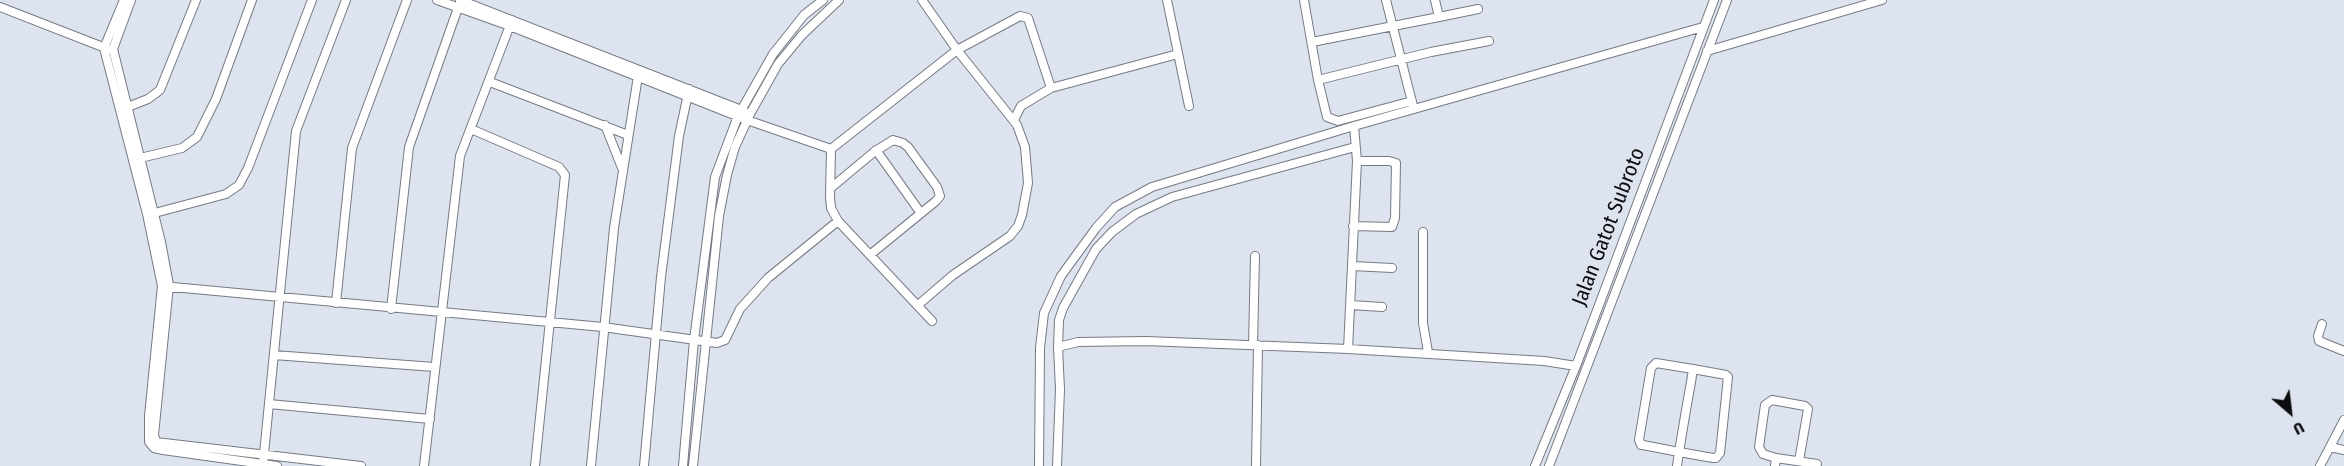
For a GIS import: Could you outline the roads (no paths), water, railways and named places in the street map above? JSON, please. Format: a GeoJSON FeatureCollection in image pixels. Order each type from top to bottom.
{"type":"FeatureCollection","features":[{"type":"Feature","properties":{"kind":"street"},"geometry":{"type":"LineString","coordinates":[[128,0],[108,49],[151,214],[166,286],[148,436],[163,450],[277,466]]}},
{"type":"Feature","properties":{"kind":"street"},"geometry":{"type":"LineString","coordinates":[[125,108],[148,99],[160,90],[196,0]]}},
{"type":"Feature","properties":{"kind":"street"},"geometry":{"type":"LineString","coordinates":[[137,159],[182,148],[197,137],[216,99],[252,0]]}},
{"type":"Feature","properties":{"kind":"street"},"geometry":{"type":"LineString","coordinates":[[151,214],[225,194],[239,185],[261,135],[312,0]]}},
{"type":"Feature","properties":{"kind":"street"},"geometry":{"type":"LineString","coordinates":[[263,464],[296,131],[346,0]]}},
{"type":"Feature","properties":{"kind":"street"},"geometry":{"type":"LineString","coordinates":[[336,303],[352,148],[406,0]]}},
{"type":"Feature","properties":{"kind":"street"},"geometry":{"type":"LineString","coordinates":[[437,0],[460,3],[750,119],[831,148]]}},
{"type":"Feature","properties":{"kind":"street"},"geometry":{"type":"LineString","coordinates":[[683,466],[694,340],[715,177],[739,113],[773,54],[804,15],[823,0]]}},
{"type":"Feature","properties":{"kind":"street"},"geometry":{"type":"LineString","coordinates":[[693,466],[719,216],[727,175],[750,119],[778,64],[802,35],[839,0]]}},
{"type":"Feature","properties":{"kind":"street"},"geometry":{"type":"LineString","coordinates":[[918,305],[953,275],[1010,236],[1018,226],[1026,198],[1028,168],[1022,135],[1014,120],[957,50],[922,0]]}},
{"type":"Feature","properties":{"kind":"street"},"geometry":{"type":"LineString","coordinates":[[1167,0],[1189,106]]}},
{"type":"Feature","properties":{"kind":"street"},"geometry":{"type":"LineString","coordinates":[[1304,0],[1324,112],[1327,117],[1334,121],[1412,101]]}},
{"type":"Feature","properties":{"kind":"street"},"geometry":{"type":"LineString","coordinates":[[1386,0],[1414,110]]}},
{"type":"Feature","properties":{"kind":"street"},"geometry":{"type":"LineString","coordinates":[[1435,0],[1439,16]]}},
{"type":"Feature","properties":{"kind":"street","name":"Jalan Gatot Subroto"},"geometry":{"type":"LineString","coordinates":[[1535,466],[1576,366],[1714,0]]}},
{"type":"Feature","properties":{"kind":"street","name":"Jalan Gatot Subroto"},"geometry":{"type":"LineString","coordinates":[[1549,466],[1727,0]]}},
{"type":"Feature","properties":{"kind":"street"},"geometry":{"type":"LineString","coordinates":[[1709,47],[1882,0]]}},
{"type":"Feature","properties":{"kind":"street"},"geometry":{"type":"LineString","coordinates":[[391,309],[409,147],[460,3]]}},
{"type":"Feature","properties":{"kind":"street"},"geometry":{"type":"LineString","coordinates":[[0,8],[108,49]]}},
{"type":"Feature","properties":{"kind":"street"},"geometry":{"type":"LineString","coordinates":[[1312,42],[1478,9]]}},
{"type":"Feature","properties":{"kind":"street"},"geometry":{"type":"LineString","coordinates":[[831,148],[957,50],[1020,16],[1028,18],[1051,88]]}},
{"type":"Feature","properties":{"kind":"street"},"geometry":{"type":"LineString","coordinates":[[511,23],[638,76],[687,92]]}},
{"type":"Feature","properties":{"kind":"street"},"geometry":{"type":"LineString","coordinates":[[424,466],[460,156],[511,23]]}},
{"type":"Feature","properties":{"kind":"street"},"geometry":{"type":"LineString","coordinates":[[1039,466],[1040,348],[1044,313],[1061,276],[1096,228],[1115,207],[1152,187],[1703,29]]}},
{"type":"Feature","properties":{"kind":"street"},"geometry":{"type":"LineString","coordinates":[[1318,80],[1489,41]]}},
{"type":"Feature","properties":{"kind":"street"},"geometry":{"type":"LineString","coordinates":[[1014,120],[1021,106],[1051,88],[1178,54]]}},
{"type":"Feature","properties":{"kind":"street"},"geometry":{"type":"LineString","coordinates":[[591,466],[603,327],[622,170],[638,76]]}},
{"type":"Feature","properties":{"kind":"street"},"geometry":{"type":"LineString","coordinates":[[490,82],[606,124],[628,135]]}},
{"type":"Feature","properties":{"kind":"street"},"geometry":{"type":"LineString","coordinates":[[644,466],[662,267],[687,92]]}},
{"type":"Feature","properties":{"kind":"street"},"geometry":{"type":"LineString","coordinates":[[606,124],[622,170]]}},
{"type":"Feature","properties":{"kind":"street"},"geometry":{"type":"LineString","coordinates":[[1348,349],[1357,161],[1354,128]]}},
{"type":"Feature","properties":{"kind":"street"},"geometry":{"type":"LineString","coordinates":[[471,129],[560,167],[565,175],[536,466]]}},
{"type":"Feature","properties":{"kind":"street"},"geometry":{"type":"LineString","coordinates":[[832,187],[876,150],[893,140],[903,143],[937,187],[940,198],[871,254]]}},
{"type":"Feature","properties":{"kind":"street"},"geometry":{"type":"LineString","coordinates":[[1057,466],[1060,389],[1059,321],[1063,308],[1096,249],[1112,232],[1136,214],[1172,197],[1355,146]]}},
{"type":"Feature","properties":{"kind":"street"},"geometry":{"type":"LineString","coordinates":[[831,148],[830,203],[838,221],[932,321]]}},
{"type":"Feature","properties":{"kind":"street"},"geometry":{"type":"LineString","coordinates":[[876,150],[920,212]]}},
{"type":"Feature","properties":{"kind":"street"},"geometry":{"type":"LineString","coordinates":[[1353,226],[1392,227],[1395,218],[1396,163],[1357,161]]}},
{"type":"Feature","properties":{"kind":"street"},"geometry":{"type":"LineString","coordinates":[[166,286],[391,309],[603,327],[717,343],[724,340],[740,309],[768,278],[838,221]]}},
{"type":"Feature","properties":{"kind":"street"},"geometry":{"type":"LineString","coordinates":[[1423,232],[1423,331],[1428,352]]}},
{"type":"Feature","properties":{"kind":"street"},"geometry":{"type":"LineString","coordinates":[[1255,256],[1256,466]]}},
{"type":"Feature","properties":{"kind":"street"},"geometry":{"type":"LineString","coordinates":[[1352,266],[1392,268]]}},
{"type":"Feature","properties":{"kind":"street"},"geometry":{"type":"LineString","coordinates":[[1351,305],[1382,307]]}},
{"type":"Feature","properties":{"kind":"street"},"geometry":{"type":"LineString","coordinates":[[2322,324],[2318,336],[2319,341],[2344,351]]}},
{"type":"Feature","properties":{"kind":"street"},"geometry":{"type":"LineString","coordinates":[[1058,347],[1078,342],[1256,345],[1428,352],[1544,361],[1576,366]]}},
{"type":"Feature","properties":{"kind":"street"},"geometry":{"type":"LineString","coordinates":[[274,355],[434,367]]}},
{"type":"Feature","properties":{"kind":"street"},"geometry":{"type":"LineString","coordinates":[[1656,363],[1728,377],[1720,453],[1713,458],[1679,452],[1640,443],[1646,399],[1653,365],[1656,363]]}},
{"type":"Feature","properties":{"kind":"street"},"geometry":{"type":"LineString","coordinates":[[1677,466],[1693,369]]}},
{"type":"Feature","properties":{"kind":"street"},"geometry":{"type":"LineString","coordinates":[[1799,461],[1808,409],[1805,406],[1772,400],[1765,405],[1759,447],[1762,454],[1776,462],[1799,461],[1817,464]]}},
{"type":"Feature","properties":{"kind":"street"},"geometry":{"type":"LineString","coordinates":[[269,404],[429,419]]}},
{"type":"Feature","properties":{"kind":"street"},"geometry":{"type":"LineString","coordinates":[[2320,466],[2344,420]]}},
{"type":"Feature","properties":{"kind":"street"},"geometry":{"type":"LineString","coordinates":[[154,444],[361,466]]}},
{"type":"Feature","properties":{"kind":"street"},"geometry":{"type":"LineString","coordinates":[[2330,447],[2344,450]]}}]}
